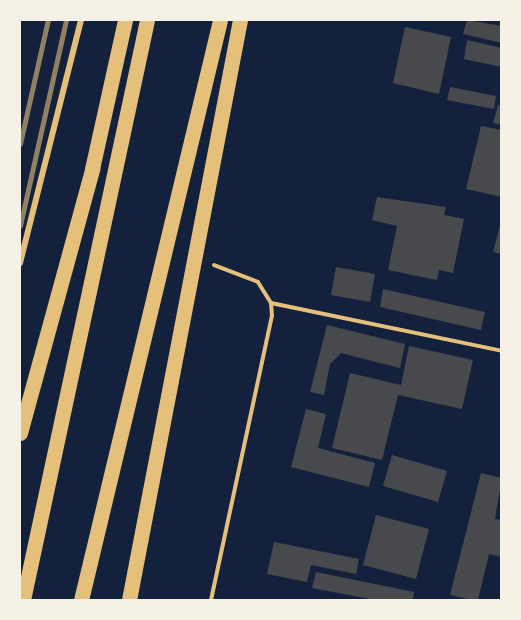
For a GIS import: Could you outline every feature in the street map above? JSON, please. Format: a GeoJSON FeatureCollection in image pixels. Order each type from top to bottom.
{"type":"FeatureCollection","features":[{"type":"Feature","properties":{"kind":"main road"},"geometry":{"type":"LineString","coordinates":[[20,433],[92,169],[125,20]]}},
{"type":"Feature","properties":{"kind":"main road"},"geometry":{"type":"LineString","coordinates":[[23,600],[147,20]]}},
{"type":"Feature","properties":{"kind":"main road"},"geometry":{"type":"LineString","coordinates":[[81,600],[220,20]]}},
{"type":"Feature","properties":{"kind":"main road"},"geometry":{"type":"LineString","coordinates":[[129,600],[158,439],[196,260],[240,20]]}},
{"type":"Feature","properties":{"kind":"street"},"geometry":{"type":"LineString","coordinates":[[20,263],[81,20]]}},
{"type":"Feature","properties":{"kind":"street"},"geometry":{"type":"LineString","coordinates":[[136,600],[158,439]]}},
{"type":"Feature","properties":{"kind":"path"},"geometry":{"type":"LineString","coordinates":[[196,260],[245,274],[258,282],[271,303],[270,331],[211,600]]}},
{"type":"Feature","properties":{"kind":"path"},"geometry":{"type":"LineString","coordinates":[[271,303],[501,351]]}},
{"type":"Feature","properties":{"kind":"building"},"geometry":{"type":"Polygon","coordinates":[[[467,20],[502,26],[502,43],[463,34],[467,20]]]}},
{"type":"Feature","properties":{"kind":"building"},"geometry":{"type":"Polygon","coordinates":[[[405,27],[451,37],[439,94],[393,83],[405,27]]]}},
{"type":"Feature","properties":{"kind":"building"},"geometry":{"type":"Polygon","coordinates":[[[467,40],[502,48],[502,67],[464,59],[467,40]]]}},
{"type":"Feature","properties":{"kind":"building"},"geometry":{"type":"Polygon","coordinates":[[[450,87],[496,96],[494,109],[447,100],[450,87]]]}},
{"type":"Feature","properties":{"kind":"building"},"geometry":{"type":"Polygon","coordinates":[[[498,105],[502,106],[502,125],[493,123],[498,105]]]}},
{"type":"Feature","properties":{"kind":"building"},"geometry":{"type":"Polygon","coordinates":[[[481,126],[502,130],[502,197],[466,189],[481,126]]]}},
{"type":"Feature","properties":{"kind":"building"},"geometry":{"type":"Polygon","coordinates":[[[377,197],[446,207],[444,215],[464,219],[453,273],[439,270],[437,280],[388,270],[397,226],[372,220],[377,197]]]}},
{"type":"Feature","properties":{"kind":"building"},"geometry":{"type":"Polygon","coordinates":[[[502,222],[502,254],[493,252],[502,222]]]}},
{"type":"Feature","properties":{"kind":"building"},"geometry":{"type":"Polygon","coordinates":[[[336,267],[375,274],[370,302],[331,295],[336,267]]]}},
{"type":"Feature","properties":{"kind":"building"},"geometry":{"type":"Polygon","coordinates":[[[383,289],[485,312],[481,330],[380,307],[383,289]]]}},
{"type":"Feature","properties":{"kind":"building"},"geometry":{"type":"Polygon","coordinates":[[[327,325],[405,344],[400,368],[341,353],[330,364],[324,395],[310,392],[327,325]]]}},
{"type":"Feature","properties":{"kind":"building"},"geometry":{"type":"Polygon","coordinates":[[[409,346],[473,360],[462,409],[398,395],[382,460],[332,448],[350,373],[401,385],[409,346]]]}},
{"type":"Feature","properties":{"kind":"building"},"geometry":{"type":"Polygon","coordinates":[[[306,409],[326,414],[318,448],[375,463],[369,487],[291,467],[306,409]]]}},
{"type":"Feature","properties":{"kind":"building"},"geometry":{"type":"Polygon","coordinates":[[[392,455],[447,471],[438,502],[383,486],[392,455]]]}},
{"type":"Feature","properties":{"kind":"building"},"geometry":{"type":"Polygon","coordinates":[[[481,473],[502,478],[495,519],[502,520],[502,557],[489,554],[478,600],[472,600],[450,595],[481,473]]]}},
{"type":"Feature","properties":{"kind":"building"},"geometry":{"type":"Polygon","coordinates":[[[376,515],[429,529],[416,579],[363,565],[376,515]]]}},
{"type":"Feature","properties":{"kind":"building"},"geometry":{"type":"Polygon","coordinates":[[[274,542],[359,559],[356,574],[311,565],[307,582],[267,574],[274,542]]]}},
{"type":"Feature","properties":{"kind":"building"},"geometry":{"type":"Polygon","coordinates":[[[316,572],[414,592],[413,600],[375,600],[312,588],[316,572]]]}},
{"type":"Feature","properties":{"kind":"railway"},"geometry":{"type":"LineString","coordinates":[[20,144],[48,20]]}},
{"type":"Feature","properties":{"kind":"railway"},"geometry":{"type":"LineString","coordinates":[[20,226],[66,20]]}}]}
